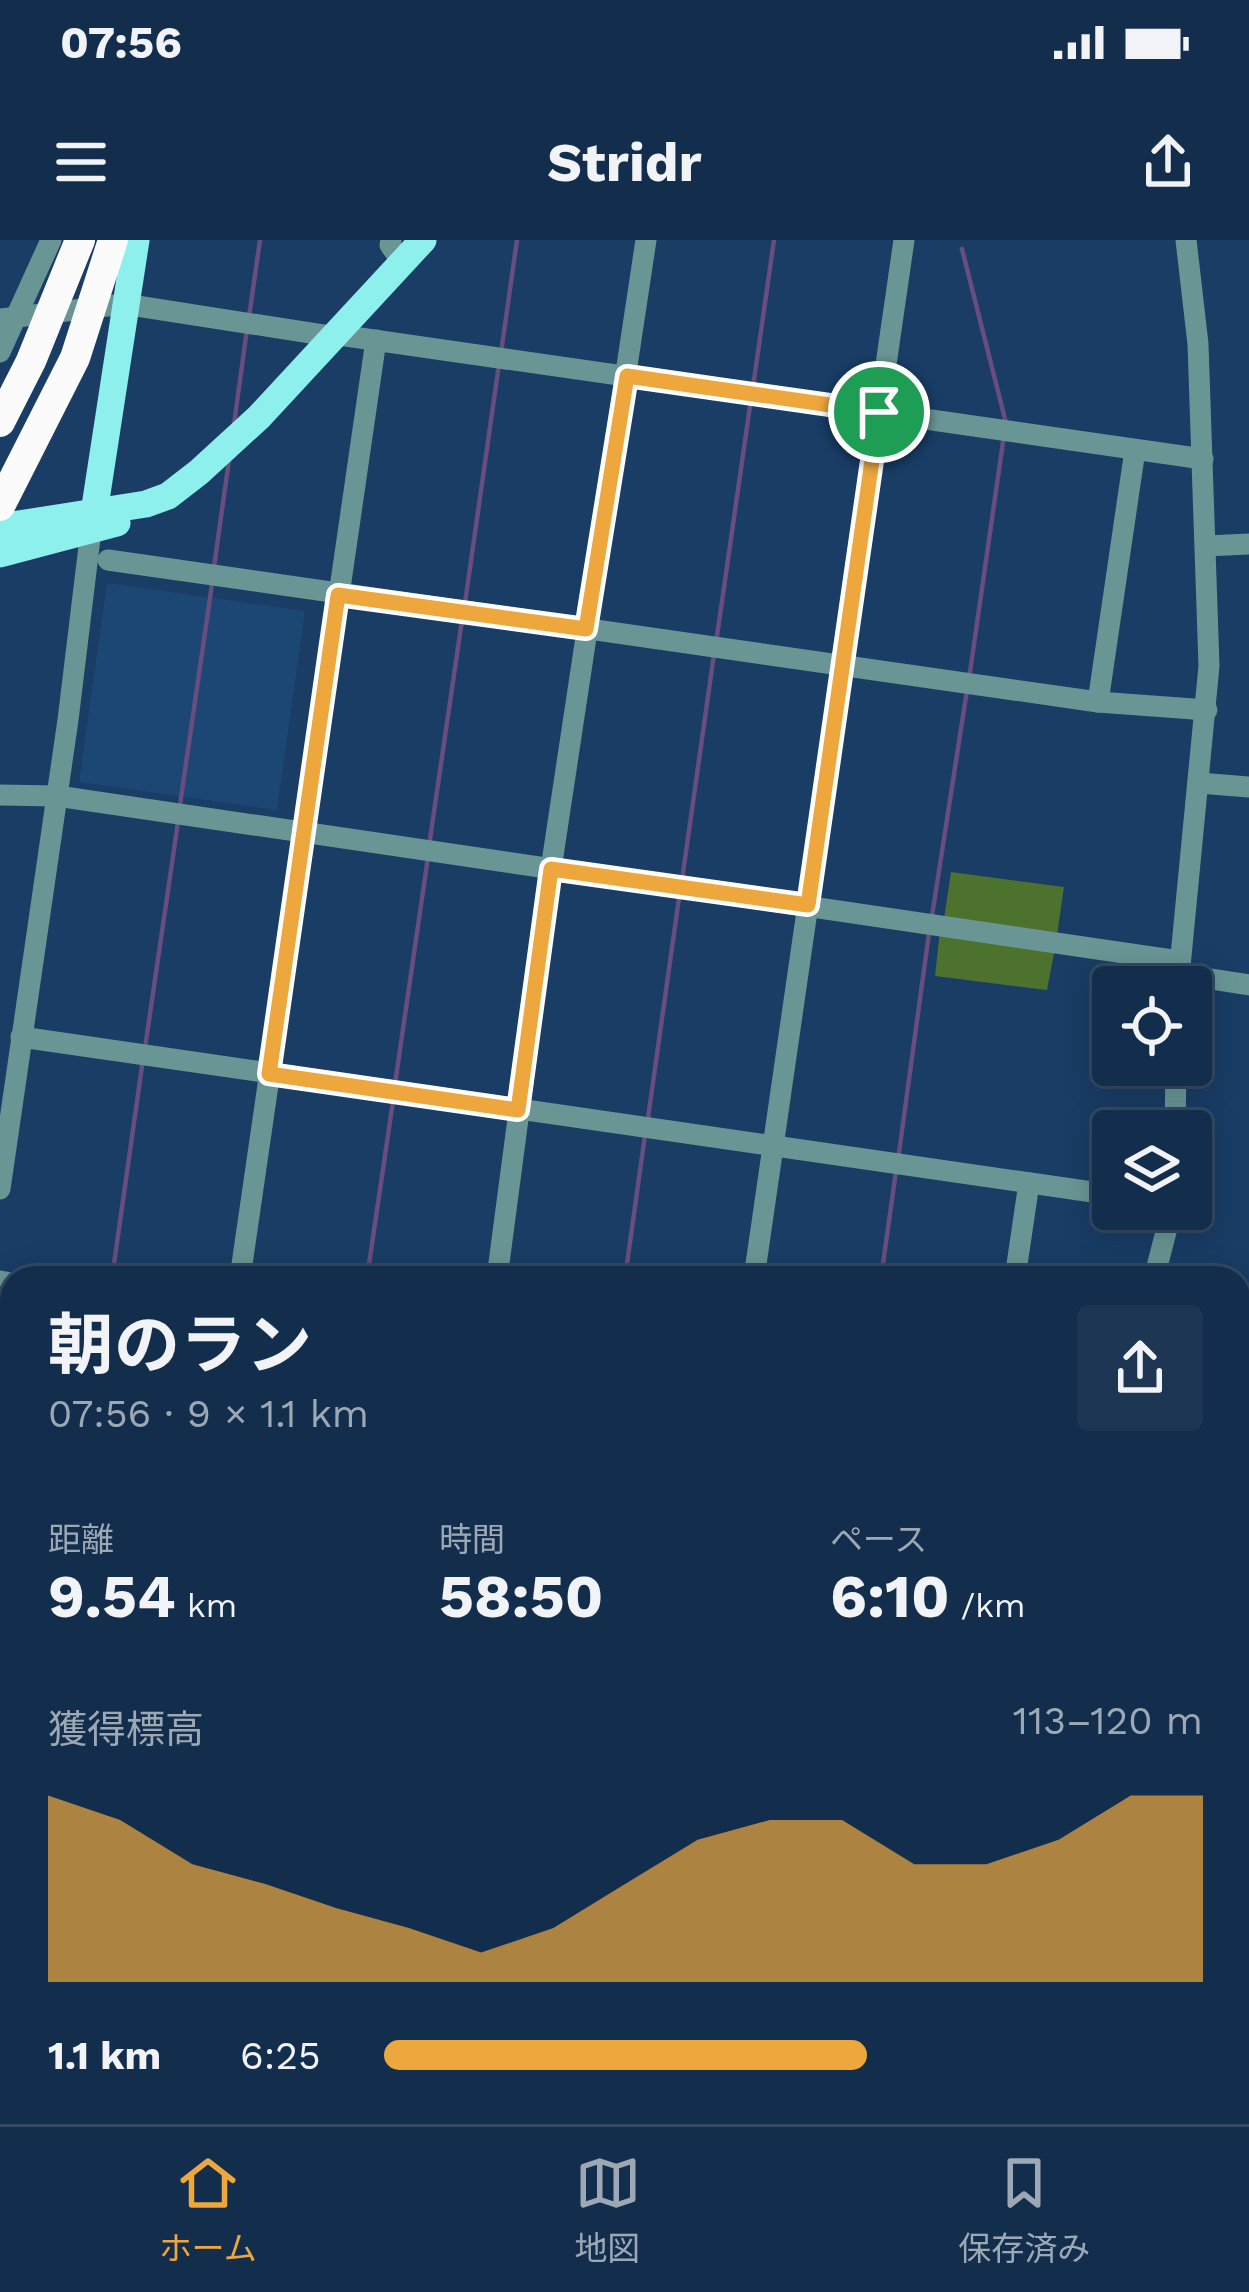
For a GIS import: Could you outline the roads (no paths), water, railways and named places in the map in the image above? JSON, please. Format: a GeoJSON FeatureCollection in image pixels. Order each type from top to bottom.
{"type":"FeatureCollection","features":[{"type":"Feature","properties":{"kind":"highway"},"geometry":{"type":"LineString","coordinates":[[0,383],[66,240]]}},
{"type":"Feature","properties":{"kind":"highway"},"geometry":{"type":"LineString","coordinates":[[0,422],[40,340],[80,240]]}},
{"type":"Feature","properties":{"kind":"highway"},"geometry":{"type":"LineString","coordinates":[[0,476],[55,370],[111,240]]}},
{"type":"Feature","properties":{"kind":"highway"},"geometry":{"type":"LineString","coordinates":[[0,506],[75,358],[111,240]]}},
{"type":"Feature","properties":{"kind":"main road"},"geometry":{"type":"LineString","coordinates":[[93,521],[136,240]]}},
{"type":"Feature","properties":{"kind":"main road"},"geometry":{"type":"LineString","coordinates":[[0,527],[93,521],[172,505],[204,484],[259,417],[338,336],[397,251],[423,240]]}},
{"type":"Feature","properties":{"kind":"main road"},"geometry":{"type":"LineString","coordinates":[[0,554],[93,521]]}},
{"type":"Feature","properties":{"kind":"street"},"geometry":{"type":"LineString","coordinates":[[0,352],[9,317],[51,240]]}},
{"type":"Feature","properties":{"kind":"street"},"geometry":{"type":"LineString","coordinates":[[498,1266],[551,869],[646,240]]}},
{"type":"Feature","properties":{"kind":"street"},"geometry":{"type":"LineString","coordinates":[[756,1266],[904,240]]}},
{"type":"Feature","properties":{"kind":"street"},"geometry":{"type":"LineString","coordinates":[[1180,966],[1207,710],[1203,459],[1195,308],[1186,240]]}},
{"type":"Feature","properties":{"kind":"street"},"geometry":{"type":"LineString","coordinates":[[9,317],[124,304],[1203,459]]}},
{"type":"Feature","properties":{"kind":"street"},"geometry":{"type":"LineString","coordinates":[[242,1266],[376,340]]}},
{"type":"Feature","properties":{"kind":"street"},"geometry":{"type":"LineString","coordinates":[[1098,702],[1135,450]]}},
{"type":"Feature","properties":{"kind":"street"},"geometry":{"type":"LineString","coordinates":[[0,1189],[93,521]]}},
{"type":"Feature","properties":{"kind":"street"},"geometry":{"type":"LineString","coordinates":[[1206,546],[1249,544]]}},
{"type":"Feature","properties":{"kind":"street"},"geometry":{"type":"LineString","coordinates":[[108,560],[1098,702],[1207,710]]}},
{"type":"Feature","properties":{"kind":"street"},"geometry":{"type":"LineString","coordinates":[[1199,783],[1249,788]]}},
{"type":"Feature","properties":{"kind":"street"},"geometry":{"type":"LineString","coordinates":[[0,795],[57,796],[808,905],[1136,966]]}},
{"type":"Feature","properties":{"kind":"street"},"geometry":{"type":"LineString","coordinates":[[1212,979],[1249,985]]}},
{"type":"Feature","properties":{"kind":"street"},"geometry":{"type":"LineString","coordinates":[[21,1037],[1092,1193]]}},
{"type":"Feature","properties":{"kind":"street"},"geometry":{"type":"LineString","coordinates":[[1017,1266],[1028,1183]]}},
{"type":"Feature","properties":{"kind":"street"},"geometry":{"type":"LineString","coordinates":[[1157,1266],[1167,1230]]}},
{"type":"Feature","properties":{"kind":"waterway"},"geometry":{"type":"LineString","coordinates":[[249,317],[260,240]]}},
{"type":"Feature","properties":{"kind":"waterway"},"geometry":{"type":"LineString","coordinates":[[501,353],[517,240]]}},
{"type":"Feature","properties":{"kind":"waterway"},"geometry":{"type":"LineString","coordinates":[[753,387],[774,240]]}},
{"type":"Feature","properties":{"kind":"waterway"},"geometry":{"type":"LineString","coordinates":[[962,249],[1006,423]]}},
{"type":"Feature","properties":{"kind":"waterway"},"geometry":{"type":"LineString","coordinates":[[234,424],[247,329]]}},
{"type":"Feature","properties":{"kind":"waterway"},"geometry":{"type":"LineString","coordinates":[[465,603],[499,364]]}},
{"type":"Feature","properties":{"kind":"waterway"},"geometry":{"type":"LineString","coordinates":[[716,643],[751,399]]}},
{"type":"Feature","properties":{"kind":"waterway"},"geometry":{"type":"LineString","coordinates":[[969,679],[1004,435]]}},
{"type":"Feature","properties":{"kind":"waterway"},"geometry":{"type":"LineString","coordinates":[[214,567],[229,460]]}},
{"type":"Feature","properties":{"kind":"waterway"},"geometry":{"type":"LineString","coordinates":[[180,805],[212,584]]}},
{"type":"Feature","properties":{"kind":"waterway"},"geometry":{"type":"LineString","coordinates":[[429,846],[462,620]]}},
{"type":"Feature","properties":{"kind":"waterway"},"geometry":{"type":"LineString","coordinates":[[682,880],[714,654]]}},
{"type":"Feature","properties":{"kind":"waterway"},"geometry":{"type":"LineString","coordinates":[[932,916],[967,690]]}},
{"type":"Feature","properties":{"kind":"waterway"},"geometry":{"type":"LineString","coordinates":[[145,1048],[178,822]]}},
{"type":"Feature","properties":{"kind":"waterway"},"geometry":{"type":"LineString","coordinates":[[395,1084],[428,857]]}},
{"type":"Feature","properties":{"kind":"waterway"},"geometry":{"type":"LineString","coordinates":[[648,1118],[679,898]]}},
{"type":"Feature","properties":{"kind":"waterway"},"geometry":{"type":"LineString","coordinates":[[898,1160],[929,933]]}},
{"type":"Feature","properties":{"kind":"waterway"},"geometry":{"type":"LineString","coordinates":[[114,1266],[143,1059]]}},
{"type":"Feature","properties":{"kind":"waterway"},"geometry":{"type":"LineString","coordinates":[[369,1266],[393,1101]]}},
{"type":"Feature","properties":{"kind":"waterway"},"geometry":{"type":"LineString","coordinates":[[627,1266],[645,1135]]}},
{"type":"Feature","properties":{"kind":"waterway"},"geometry":{"type":"LineString","coordinates":[[883,1266],[896,1171]]}}]}
